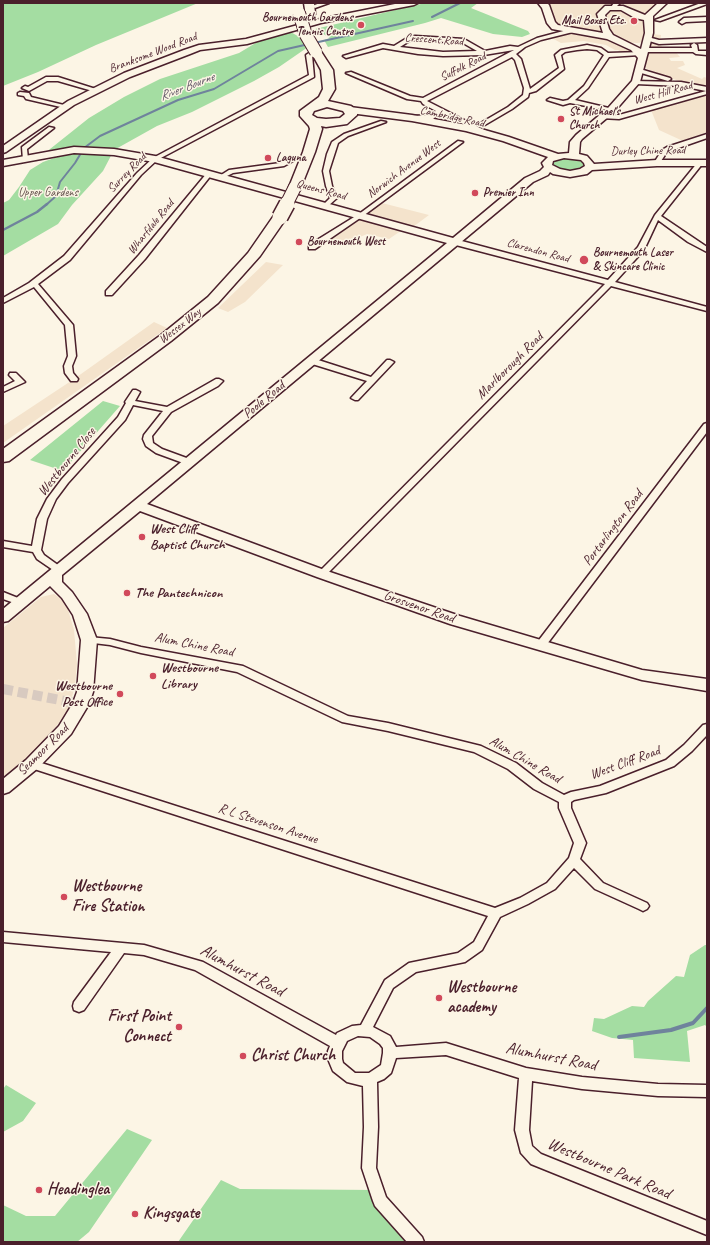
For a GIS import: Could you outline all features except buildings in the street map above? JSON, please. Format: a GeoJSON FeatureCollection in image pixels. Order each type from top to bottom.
{"type":"FeatureCollection","features":[{"type":"Feature","properties":{"kind":"highway"},"geometry":{"type":"LineString","coordinates":[[306,8],[306,35],[327,70],[330,89],[324,99],[305,112],[306,116],[309,119],[326,123],[347,114]]}},
{"type":"Feature","properties":{"kind":"highway"},"geometry":{"type":"LineString","coordinates":[[317,53],[335,62],[345,76]]}},
{"type":"Feature","properties":{"kind":"highway"},"geometry":{"type":"LineString","coordinates":[[340,97],[347,114]]}},
{"type":"Feature","properties":{"kind":"highway"},"geometry":{"type":"LineString","coordinates":[[314,106],[333,104],[347,114]]}},
{"type":"Feature","properties":{"kind":"highway","name":"Wessex Way"},"geometry":{"type":"LineString","coordinates":[[309,152],[323,132],[347,114]]}},
{"type":"Feature","properties":{"kind":"highway","name":"Wessex Way"},"geometry":{"type":"LineString","coordinates":[[3,457],[166,338],[213,300],[254,256],[280,217],[295,187],[309,152],[316,129],[315,125],[309,119]]}},
{"type":"Feature","properties":{"kind":"street"},"geometry":{"type":"LineString","coordinates":[[306,8],[326,3]]}},
{"type":"Feature","properties":{"kind":"street","name":"Branksome Wood Road"},"geometry":{"type":"LineString","coordinates":[[4,149],[65,106],[127,75],[187,52],[199,48],[247,41],[328,20],[414,3]]}},
{"type":"Feature","properties":{"kind":"street"},"geometry":{"type":"LineString","coordinates":[[542,3],[546,7],[553,25],[571,31],[594,33],[639,47],[695,50],[698,53],[707,53]]}},
{"type":"Feature","properties":{"kind":"street"},"geometry":{"type":"LineString","coordinates":[[574,156],[575,142],[579,137],[611,110],[636,82],[640,71],[639,47],[650,30],[649,15],[663,3]]}},
{"type":"Feature","properties":{"kind":"street"},"geometry":{"type":"LineString","coordinates":[[658,20],[700,5],[707,4]]}},
{"type":"Feature","properties":{"kind":"street"},"geometry":{"type":"LineString","coordinates":[[610,37],[605,29],[601,14],[604,10],[615,5],[638,16],[648,18]]}},
{"type":"Feature","properties":{"kind":"street"},"geometry":{"type":"LineString","coordinates":[[682,22],[684,20],[707,19]]}},
{"type":"Feature","properties":{"kind":"street","name":"Suffolk Road"},"geometry":{"type":"LineString","coordinates":[[424,100],[512,54],[539,38],[571,31]]}},
{"type":"Feature","properties":{"kind":"street"},"geometry":{"type":"LineString","coordinates":[[395,48],[409,39],[415,38],[464,41],[484,53]]}},
{"type":"Feature","properties":{"kind":"street"},"geometry":{"type":"LineString","coordinates":[[550,100],[563,103],[570,101],[586,87],[607,55],[659,42],[707,40]]}},
{"type":"Feature","properties":{"kind":"street"},"geometry":{"type":"LineString","coordinates":[[695,41],[695,50]]}},
{"type":"Feature","properties":{"kind":"street","name":"Crescent Road"},"geometry":{"type":"LineString","coordinates":[[347,56],[379,46],[433,54],[484,53],[510,48],[519,49]]}},
{"type":"Feature","properties":{"kind":"street"},"geometry":{"type":"LineString","coordinates":[[483,129],[523,98],[528,91],[534,90],[562,68],[558,56],[560,54],[572,48],[587,47],[599,49],[607,55]]}},
{"type":"Feature","properties":{"kind":"street","name":"Surrey Road"},"geometry":{"type":"LineString","coordinates":[[3,301],[34,283],[67,258],[139,174],[152,163],[312,76],[317,53]]}},
{"type":"Feature","properties":{"kind":"street"},"geometry":{"type":"LineString","coordinates":[[512,54],[518,59],[528,91]]}},
{"type":"Feature","properties":{"kind":"street"},"geometry":{"type":"LineString","coordinates":[[640,71],[681,84]]}},
{"type":"Feature","properties":{"kind":"street","name":"Cambridge Road"},"geometry":{"type":"LineString","coordinates":[[345,76],[409,98],[424,100],[425,103],[439,111],[483,129],[550,162]]}},
{"type":"Feature","properties":{"kind":"street"},"geometry":{"type":"LineString","coordinates":[[65,106],[31,99],[25,92],[46,79],[52,78],[96,90]]}},
{"type":"Feature","properties":{"kind":"street"},"geometry":{"type":"LineString","coordinates":[[636,82],[681,84],[707,89]]}},
{"type":"Feature","properties":{"kind":"street","name":"West Hill Road"},"geometry":{"type":"LineString","coordinates":[[602,118],[619,117],[707,92]]}},
{"type":"Feature","properties":{"kind":"street"},"geometry":{"type":"LineString","coordinates":[[570,101],[611,110]]}},
{"type":"Feature","properties":{"kind":"street"},"geometry":{"type":"LineString","coordinates":[[412,118],[433,117],[439,111]]}},
{"type":"Feature","properties":{"kind":"street","name":"Cambridge Road"},"geometry":{"type":"LineString","coordinates":[[347,114],[412,118],[483,129]]}},
{"type":"Feature","properties":{"kind":"street","name":"Cambridge Road"},"geometry":{"type":"LineString","coordinates":[[347,114],[432,125],[464,132],[528,151],[550,162]]}},
{"type":"Feature","properties":{"kind":"street"},"geometry":{"type":"LineString","coordinates":[[326,206],[334,198],[328,186],[326,171],[330,154],[335,142],[346,135],[383,122]]}},
{"type":"Feature","properties":{"kind":"street"},"geometry":{"type":"LineString","coordinates":[[25,159],[24,148],[48,131]]}},
{"type":"Feature","properties":{"kind":"street"},"geometry":{"type":"LineString","coordinates":[[657,163],[664,151],[669,148],[707,136]]}},
{"type":"Feature","properties":{"kind":"street","name":"Norwich Avenue West"},"geometry":{"type":"LineString","coordinates":[[312,247],[361,215],[460,142]]}},
{"type":"Feature","properties":{"kind":"street","name":"Queens Road"},"geometry":{"type":"LineString","coordinates":[[3,163],[67,150],[114,152],[152,163],[178,166],[221,177],[455,242]]}},
{"type":"Feature","properties":{"kind":"street"},"geometry":{"type":"LineString","coordinates":[[567,174],[556,171],[550,162],[574,156],[587,160],[590,163],[590,167]]}},
{"type":"Feature","properties":{"kind":"street"},"geometry":{"type":"LineString","coordinates":[[221,177],[231,171],[282,165],[291,160]]}},
{"type":"Feature","properties":{"kind":"street","name":"Poole Road"},"geometry":{"type":"LineString","coordinates":[[3,617],[525,184],[534,177],[544,173],[550,162]]}},
{"type":"Feature","properties":{"kind":"street","name":"Durley Chine Road"},"geometry":{"type":"LineString","coordinates":[[567,174],[582,172],[590,167],[657,163],[704,163]]}},
{"type":"Feature","properties":{"kind":"street","name":"Marlborough Road"},"geometry":{"type":"LineString","coordinates":[[322,574],[610,283],[641,248],[657,216],[704,163]]}},
{"type":"Feature","properties":{"kind":"street","name":"Wharfdale Road"},"geometry":{"type":"LineString","coordinates":[[109,293],[142,257],[209,174]]}},
{"type":"Feature","properties":{"kind":"street","name":"Poole Road"},"geometry":{"type":"LineString","coordinates":[[525,184],[541,177],[567,174]]}},
{"type":"Feature","properties":{"kind":"street"},"geometry":{"type":"LineString","coordinates":[[657,216],[690,240],[707,250]]}},
{"type":"Feature","properties":{"kind":"street","name":"Clarendon Road"},"geometry":{"type":"LineString","coordinates":[[455,242],[707,309]]}},
{"type":"Feature","properties":{"kind":"street"},"geometry":{"type":"LineString","coordinates":[[34,283],[69,325],[72,356],[68,366],[69,373],[74,379]]}},
{"type":"Feature","properties":{"kind":"street"},"geometry":{"type":"LineString","coordinates":[[312,361],[373,380]]}},
{"type":"Feature","properties":{"kind":"street"},"geometry":{"type":"LineString","coordinates":[[355,398],[390,362]]}},
{"type":"Feature","properties":{"kind":"street"},"geometry":{"type":"LineString","coordinates":[[3,390],[24,384],[13,375]]}},
{"type":"Feature","properties":{"kind":"street"},"geometry":{"type":"LineString","coordinates":[[189,462],[159,451],[149,444],[147,439],[148,435],[168,410],[219,381]]}},
{"type":"Feature","properties":{"kind":"street","name":"Westbourne Close"},"geometry":{"type":"LineString","coordinates":[[36,550],[42,519],[52,499],[65,481],[122,418],[129,402],[136,392]]}},
{"type":"Feature","properties":{"kind":"street"},"geometry":{"type":"LineString","coordinates":[[129,402],[168,410]]}},
{"type":"Feature","properties":{"kind":"street","name":"Portarlington Road"},"geometry":{"type":"LineString","coordinates":[[540,646],[707,426]]}},
{"type":"Feature","properties":{"kind":"street","name":"Grosvenor Road"},"geometry":{"type":"LineString","coordinates":[[137,505],[322,574],[448,618],[642,675],[707,686]]}},
{"type":"Feature","properties":{"kind":"street"},"geometry":{"type":"LineString","coordinates":[[3,544],[36,550],[40,557],[57,571]]}},
{"type":"Feature","properties":{"kind":"street","name":"Seamoor Road"},"geometry":{"type":"LineString","coordinates":[[3,788],[32,764],[65,730],[81,704],[84,692],[88,665],[89,640],[80,614],[67,595],[55,583],[57,571]]}},
{"type":"Feature","properties":{"kind":"street"},"geometry":{"type":"LineString","coordinates":[[3,595],[25,598],[50,590],[67,595]]}},
{"type":"Feature","properties":{"kind":"street","name":"Alum Chine Road"},"geometry":{"type":"LineString","coordinates":[[89,640],[110,642],[141,650],[239,669],[346,719],[388,727],[477,749],[512,766],[538,786],[565,800],[565,808],[580,843],[574,860],[551,886],[524,901],[496,913]]}},
{"type":"Feature","properties":{"kind":"street","name":"West Cliff Road"},"geometry":{"type":"LineString","coordinates":[[565,800],[571,796],[602,790],[670,763],[688,748],[707,728]]}},
{"type":"Feature","properties":{"kind":"street","name":"R L Stevenson Avenue"},"geometry":{"type":"LineString","coordinates":[[32,764],[496,913]]}},
{"type":"Feature","properties":{"kind":"street"},"geometry":{"type":"LineString","coordinates":[[574,860],[599,886],[643,906]]}},
{"type":"Feature","properties":{"kind":"street"},"geometry":{"type":"LineString","coordinates":[[365,1030],[388,984],[413,967],[461,958],[478,946],[496,913]]}},
{"type":"Feature","properties":{"kind":"street","name":"Alumhurst Road"},"geometry":{"type":"LineString","coordinates":[[3,937],[144,950],[199,966],[338,1043]]}},
{"type":"Feature","properties":{"kind":"street"},"geometry":{"type":"LineString","coordinates":[[79,1006],[121,948]]}},
{"type":"Feature","properties":{"kind":"street"},"geometry":{"type":"LineString","coordinates":[[365,1030],[379,1035],[385,1040],[390,1053],[390,1061],[386,1069],[379,1075],[370,1079],[361,1080],[352,1078],[341,1070],[335,1059],[335,1051],[338,1043],[342,1037],[349,1033],[365,1030]]}},
{"type":"Feature","properties":{"kind":"street","name":"Alumhurst Road"},"geometry":{"type":"LineString","coordinates":[[390,1053],[446,1049],[526,1074],[582,1083],[658,1090],[707,1091]]}},
{"type":"Feature","properties":{"kind":"street","name":"Westbourne Park Road"},"geometry":{"type":"LineString","coordinates":[[526,1074],[522,1130],[526,1148],[533,1156],[546,1164],[707,1228]]}},
{"type":"Feature","properties":{"kind":"street"},"geometry":{"type":"LineString","coordinates":[[370,1079],[371,1127],[369,1168],[380,1201],[417,1242]]}},
{"type":"Feature","properties":{"kind":"shaded area"},"geometry":{"type":"Polygon","coordinates":[[[542,3],[663,3],[649,15],[647,42],[637,43],[621,42],[557,28],[542,3]]]}},
{"type":"Feature","properties":{"kind":"shaded area"},"geometry":{"type":"Polygon","coordinates":[[[561,34],[585,34],[606,38],[635,51],[622,53],[606,45],[584,41],[561,43],[550,37],[561,34]]]}},
{"type":"Feature","properties":{"kind":"shaded area"},"geometry":{"type":"Polygon","coordinates":[[[652,34],[661,35],[660,43],[664,51],[675,51],[680,57],[669,58],[671,61],[683,61],[685,65],[677,68],[702,79],[704,77],[707,78],[707,87],[684,83],[647,69],[645,66],[646,51],[652,34]]]}},
{"type":"Feature","properties":{"kind":"shaded area"},"geometry":{"type":"Polygon","coordinates":[[[707,95],[707,132],[683,141],[659,130],[651,110],[707,95]]]}},
{"type":"Feature","properties":{"kind":"shaded area"},"geometry":{"type":"Polygon","coordinates":[[[382,203],[429,215],[413,227],[408,226],[389,239],[367,234],[342,245],[325,241],[382,203]]]}},
{"type":"Feature","properties":{"kind":"shaded area"},"geometry":{"type":"Polygon","coordinates":[[[266,262],[283,265],[245,302],[228,312],[218,308],[266,262]]]}},
{"type":"Feature","properties":{"kind":"shaded area"},"geometry":{"type":"Polygon","coordinates":[[[154,322],[167,328],[3,443],[3,426],[74,379],[154,322]]]}},
{"type":"Feature","properties":{"kind":"shaded area"},"geometry":{"type":"Polygon","coordinates":[[[54,594],[67,606],[74,630],[77,664],[72,697],[68,709],[59,723],[40,745],[3,780],[3,628],[41,597],[54,594]]]}},
{"type":"Feature","properties":{"kind":"green space"},"geometry":{"type":"Polygon","coordinates":[[[3,3],[198,3],[96,45],[38,72],[3,86],[3,3]]]}},
{"type":"Feature","properties":{"kind":"green space"},"geometry":{"type":"Polygon","coordinates":[[[425,3],[478,3],[471,8],[528,31],[530,34],[522,37],[493,34],[441,18],[328,47],[324,40],[330,38],[315,29],[425,3]]]}},
{"type":"Feature","properties":{"kind":"green space","name":"Upper Gardens"},"geometry":{"type":"Polygon","coordinates":[[[287,30],[303,39],[308,47],[279,67],[254,81],[192,112],[157,126],[114,150],[103,171],[72,205],[58,224],[3,256],[3,203],[9,200],[30,170],[43,162],[71,152],[73,149],[65,148],[45,153],[89,118],[124,97],[160,79],[239,53],[259,41],[287,30]]]}},
{"type":"Feature","properties":{"kind":"green space"},"geometry":{"type":"Polygon","coordinates":[[[563,157],[581,160],[585,166],[572,171],[560,170],[552,166],[553,159],[563,157]]]}},
{"type":"Feature","properties":{"kind":"green space"},"geometry":{"type":"Polygon","coordinates":[[[103,401],[120,406],[63,471],[30,460],[103,401]]]}},
{"type":"Feature","properties":{"kind":"green space"},"geometry":{"type":"Polygon","coordinates":[[[707,945],[707,1027],[705,1025],[687,1031],[690,1062],[634,1058],[633,1040],[612,1038],[592,1031],[594,1018],[604,1019],[632,1006],[644,1007],[648,1001],[676,976],[684,977],[690,955],[707,945]]]}},
{"type":"Feature","properties":{"kind":"green space"},"geometry":{"type":"Polygon","coordinates":[[[6,1085],[36,1103],[23,1121],[3,1132],[3,1089],[6,1085]]]}},
{"type":"Feature","properties":{"kind":"green space"},"geometry":{"type":"Polygon","coordinates":[[[127,1129],[152,1140],[89,1232],[77,1242],[3,1242],[3,1205],[26,1216],[55,1216],[127,1129]]]}},
{"type":"Feature","properties":{"kind":"green space"},"geometry":{"type":"Polygon","coordinates":[[[221,1180],[240,1189],[377,1190],[417,1242],[178,1242],[221,1180]]]}},
{"type":"Feature","properties":{"kind":"waterway","name":"River Bourne"},"geometry":{"type":"LineString","coordinates":[[432,17],[460,3]]}},
{"type":"Feature","properties":{"kind":"waterway","name":"River Bourne"},"geometry":{"type":"LineString","coordinates":[[314,43],[413,21]]}},
{"type":"Feature","properties":{"kind":"waterway","name":"River Bourne"},"geometry":{"type":"LineString","coordinates":[[46,205],[56,196],[60,182],[75,163],[84,148],[100,136],[178,100],[214,89],[278,51],[309,44]]}},
{"type":"Feature","properties":{"kind":"waterway","name":"River Bourne"},"geometry":{"type":"LineString","coordinates":[[3,230],[37,212],[47,204]]}},
{"type":"Feature","properties":{"kind":"waterway"},"geometry":{"type":"LineString","coordinates":[[619,1037],[671,1030],[693,1023],[707,1008]]}},
{"type":"Feature","properties":{"kind":"tunnel"},"geometry":{"type":"LineString","coordinates":[[3,689],[81,704]]}},
{"type":"Feature","properties":{"kind":"place","name":"Mail Boxes Etc."},"geometry":{"type":"Point","coordinates":[634,21]}},
{"type":"Feature","properties":{"kind":"place","name":"Bournemouth Gardens Tennis Centre"},"geometry":{"type":"Point","coordinates":[361,25]}},
{"type":"Feature","properties":{"kind":"place","name":"St Michael's Church"},"geometry":{"type":"Point","coordinates":[561,119]}},
{"type":"Feature","properties":{"kind":"place","name":"Laguna"},"geometry":{"type":"Point","coordinates":[268,158]}},
{"type":"Feature","properties":{"kind":"place","name":"Premier Inn"},"geometry":{"type":"Point","coordinates":[475,193]}},
{"type":"Feature","properties":{"kind":"place","name":"Bournemouth West"},"geometry":{"type":"Point","coordinates":[299,242]}},
{"type":"Feature","properties":{"kind":"place","name":"Bournemouth Laser & Skincare Clinic"},"geometry":{"type":"Point","coordinates":[584,260]}},
{"type":"Feature","properties":{"kind":"place","name":"West Cliff Baptist Church"},"geometry":{"type":"Point","coordinates":[142,537]}},
{"type":"Feature","properties":{"kind":"place","name":"The Pantechnicon"},"geometry":{"type":"Point","coordinates":[127,593]}},
{"type":"Feature","properties":{"kind":"place","name":"Westbourne Library"},"geometry":{"type":"Point","coordinates":[153,676]}},
{"type":"Feature","properties":{"kind":"place","name":"Westbourne Post Office"},"geometry":{"type":"Point","coordinates":[120,694]}},
{"type":"Feature","properties":{"kind":"place","name":"Westbourne Fire Station"},"geometry":{"type":"Point","coordinates":[64,897]}},
{"type":"Feature","properties":{"kind":"place","name":"Westbourne academy"},"geometry":{"type":"Point","coordinates":[439,998]}},
{"type":"Feature","properties":{"kind":"place","name":"First Point Connect"},"geometry":{"type":"Point","coordinates":[179,1027]}},
{"type":"Feature","properties":{"kind":"place","name":"Christ Church"},"geometry":{"type":"Point","coordinates":[243,1056]}},
{"type":"Feature","properties":{"kind":"place","name":"Headinglea"},"geometry":{"type":"Point","coordinates":[39,1190]}},
{"type":"Feature","properties":{"kind":"place","name":"Kingsgate"},"geometry":{"type":"Point","coordinates":[135,1214]}}]}
